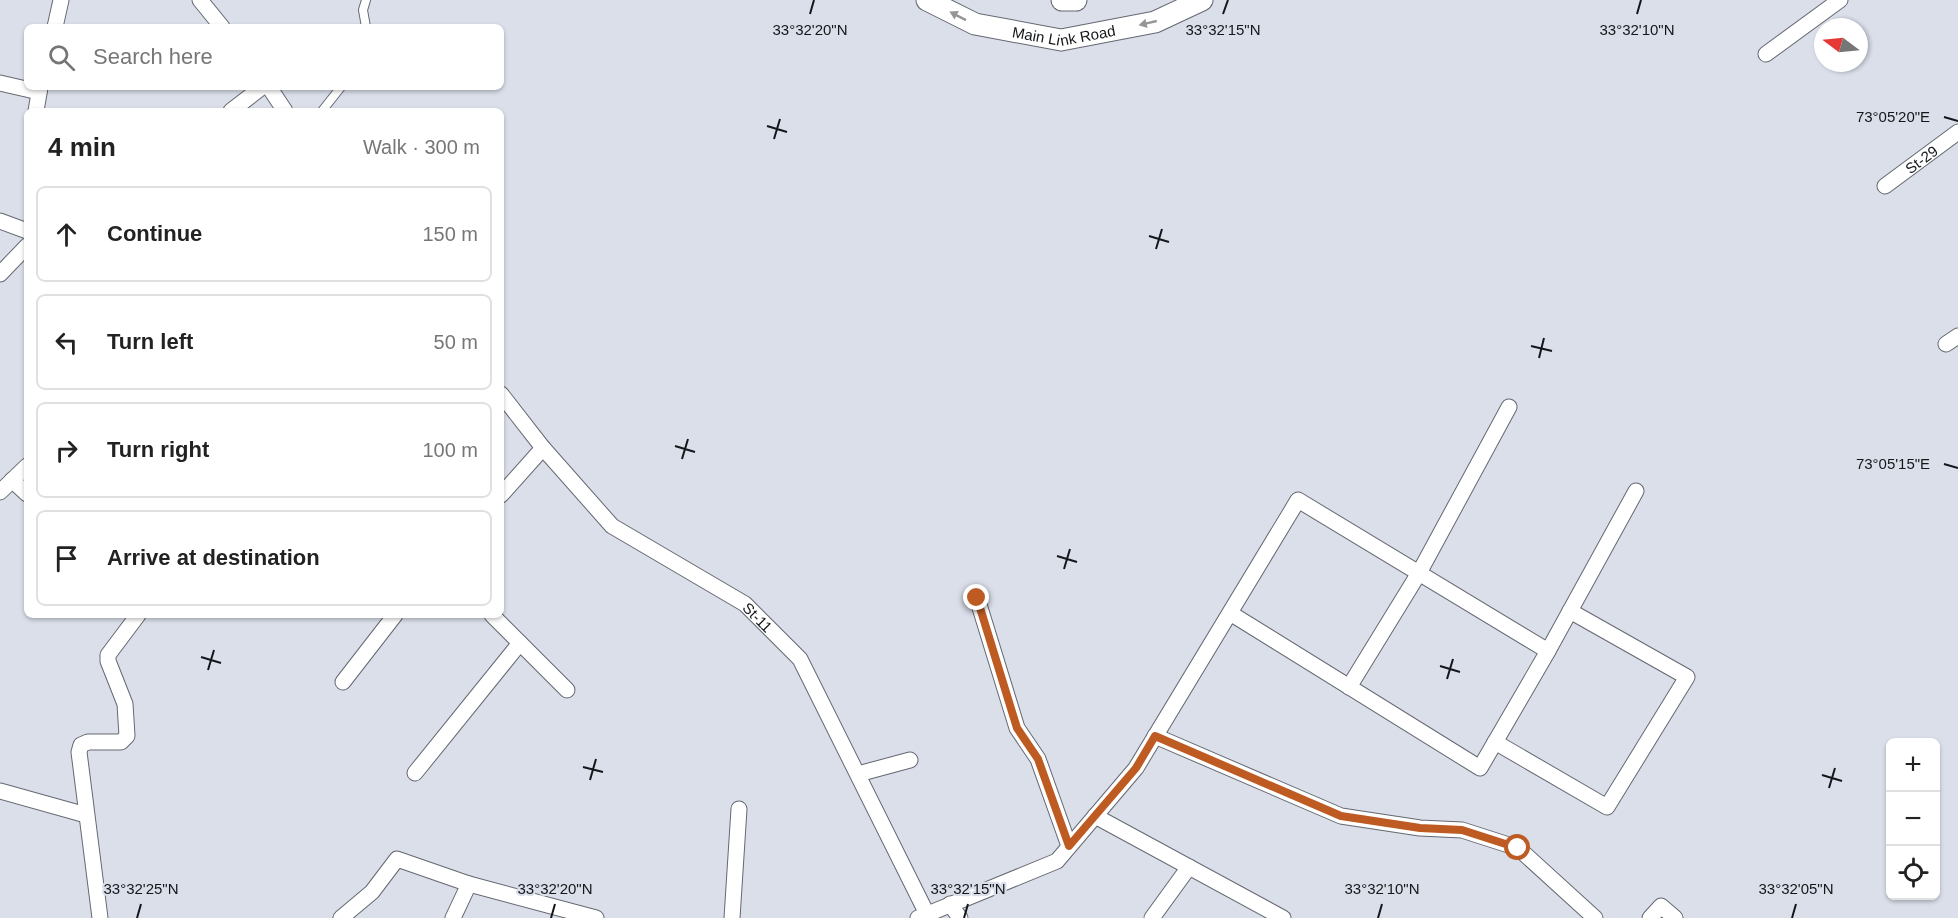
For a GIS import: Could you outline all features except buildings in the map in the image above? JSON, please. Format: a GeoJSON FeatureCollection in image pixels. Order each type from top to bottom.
{"type":"FeatureCollection","features":[{"type":"Feature","properties":{"kind":"street"},"geometry":{"type":"LineString","coordinates":[[55,24],[61,0]]}},
{"type":"Feature","properties":{"kind":"street"},"geometry":{"type":"LineString","coordinates":[[200,0],[220,24]]}},
{"type":"Feature","properties":{"kind":"street","name":"Main Link Road"},"geometry":{"type":"LineString","coordinates":[[927,0],[975,24],[1060,40],[1155,22],[1202,0]]}},
{"type":"Feature","properties":{"kind":"street","name":"Main Link Road"},"geometry":{"type":"LineString","coordinates":[[1062,0],[1076,0]]}},
{"type":"Feature","properties":{"kind":"street"},"geometry":{"type":"LineString","coordinates":[[1766,54],[1840,0]]}},
{"type":"Feature","properties":{"kind":"street"},"geometry":{"type":"LineString","coordinates":[[0,83],[24,87]]}},
{"type":"Feature","properties":{"kind":"street"},"geometry":{"type":"LineString","coordinates":[[37,108],[40,90]]}},
{"type":"Feature","properties":{"kind":"street"},"geometry":{"type":"LineString","coordinates":[[235,108],[258,90]]}},
{"type":"Feature","properties":{"kind":"street"},"geometry":{"type":"LineString","coordinates":[[271,90],[283,108]]}},
{"type":"Feature","properties":{"kind":"street","name":"St-29"},"geometry":{"type":"LineString","coordinates":[[1885,186],[1958,132]]}},
{"type":"Feature","properties":{"kind":"street"},"geometry":{"type":"LineString","coordinates":[[0,221],[24,230]]}},
{"type":"Feature","properties":{"kind":"street"},"geometry":{"type":"LineString","coordinates":[[0,274],[24,249]]}},
{"type":"Feature","properties":{"kind":"street","name":"St-11"},"geometry":{"type":"LineString","coordinates":[[504,398],[543,448],[612,526],[745,604],[800,658],[858,774],[922,916]]}},
{"type":"Feature","properties":{"kind":"street"},"geometry":{"type":"LineString","coordinates":[[1349,687],[1419,573],[1509,407]]}},
{"type":"Feature","properties":{"kind":"street"},"geometry":{"type":"LineString","coordinates":[[504,492],[543,448]]}},
{"type":"Feature","properties":{"kind":"street"},"geometry":{"type":"LineString","coordinates":[[0,492],[24,469]]}},
{"type":"Feature","properties":{"kind":"street"},"geometry":{"type":"LineString","coordinates":[[12,480],[24,491]]}},
{"type":"Feature","properties":{"kind":"street"},"geometry":{"type":"LineString","coordinates":[[1230,613],[1480,768],[1548,651],[1636,491]]}},
{"type":"Feature","properties":{"kind":"street"},"geometry":{"type":"LineString","coordinates":[[922,916],[1056,861],[1136,768],[1298,500],[1548,651]]}},
{"type":"Feature","properties":{"kind":"street"},"geometry":{"type":"LineString","coordinates":[[977,598],[1017,728],[1038,759],[1069,846]]}},
{"type":"Feature","properties":{"kind":"street"},"geometry":{"type":"LineString","coordinates":[[1495,742],[1607,807],[1687,677],[1570,611]]}},
{"type":"Feature","properties":{"kind":"street"},"geometry":{"type":"LineString","coordinates":[[100,918],[79,752],[81,745],[88,742],[121,742],[127,736],[125,704],[108,661],[108,655],[136,618]]}},
{"type":"Feature","properties":{"kind":"street"},"geometry":{"type":"LineString","coordinates":[[343,682],[393,618]]}},
{"type":"Feature","properties":{"kind":"street"},"geometry":{"type":"LineString","coordinates":[[495,618],[567,690]]}},
{"type":"Feature","properties":{"kind":"street"},"geometry":{"type":"LineString","coordinates":[[415,773],[520,643]]}},
{"type":"Feature","properties":{"kind":"street"},"geometry":{"type":"LineString","coordinates":[[1155,736],[1341,816],[1420,828],[1462,830],[1518,848],[1595,918]]}},
{"type":"Feature","properties":{"kind":"street"},"geometry":{"type":"LineString","coordinates":[[858,774],[910,760]]}},
{"type":"Feature","properties":{"kind":"street"},"geometry":{"type":"LineString","coordinates":[[0,791],[86,815]]}},
{"type":"Feature","properties":{"kind":"street"},"geometry":{"type":"LineString","coordinates":[[732,918],[739,809]]}},
{"type":"Feature","properties":{"kind":"street"},"geometry":{"type":"LineString","coordinates":[[1095,816],[1283,918]]}},
{"type":"Feature","properties":{"kind":"street"},"geometry":{"type":"LineString","coordinates":[[340,918],[372,892],[397,859],[469,884],[596,918]]}},
{"type":"Feature","properties":{"kind":"street"},"geometry":{"type":"LineString","coordinates":[[1152,918],[1189,867]]}},
{"type":"Feature","properties":{"kind":"street"},"geometry":{"type":"LineString","coordinates":[[453,918],[469,884]]}},
{"type":"Feature","properties":{"kind":"street"},"geometry":{"type":"LineString","coordinates":[[950,904],[960,918]]}},
{"type":"Feature","properties":{"kind":"street"},"geometry":{"type":"LineString","coordinates":[[1650,918],[1661,906],[1675,918]]}},
{"type":"Feature","properties":{"kind":"lane"},"geometry":{"type":"LineString","coordinates":[[365,24],[363,10],[366,0]]}},
{"type":"Feature","properties":{"kind":"lane"},"geometry":{"type":"LineString","coordinates":[[324,108],[339,90]]}},
{"type":"Feature","properties":{"kind":"route"},"geometry":{"type":"LineString","coordinates":[[977,598],[1017,728],[1038,759],[1069,846],[1136,768],[1155,736],[1341,816],[1420,828],[1462,830],[1518,848]]}}]}
